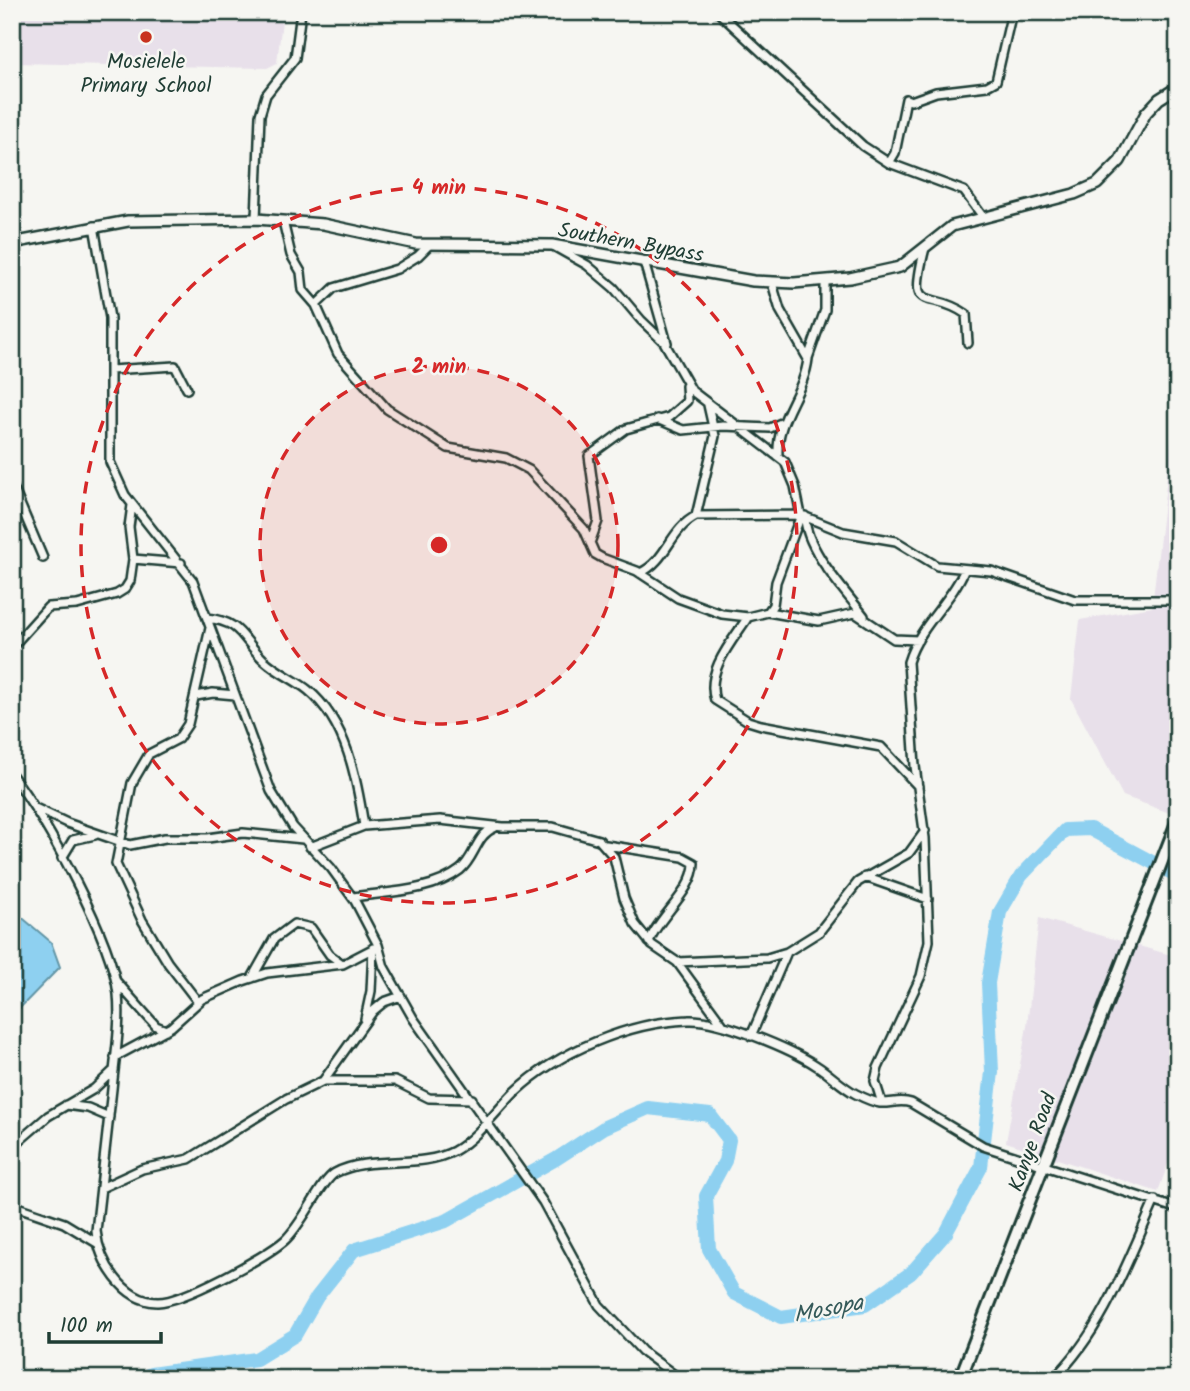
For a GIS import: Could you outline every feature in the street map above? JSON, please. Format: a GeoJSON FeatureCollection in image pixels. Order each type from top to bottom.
{"type":"FeatureCollection","features":[{"type":"Feature","properties":{"kind":"main road","name":"Kanye Road"},"geometry":{"type":"LineString","coordinates":[[960,1379],[1178,820]]}},
{"type":"Feature","properties":{"kind":"street"},"geometry":{"type":"LineString","coordinates":[[256,219],[260,116],[266,95],[295,58],[301,12]]}},
{"type":"Feature","properties":{"kind":"street"},"geometry":{"type":"LineString","coordinates":[[718,12],[850,136],[889,163],[964,191],[983,216]]}},
{"type":"Feature","properties":{"kind":"street"},"geometry":{"type":"LineString","coordinates":[[889,163],[895,153],[906,99],[911,101],[936,92],[987,86],[996,81],[1012,12]]}},
{"type":"Feature","properties":{"kind":"street"},"geometry":{"type":"LineString","coordinates":[[1168,12],[1178,21]]}},
{"type":"Feature","properties":{"kind":"street","name":"Southern Bypass"},"geometry":{"type":"LineString","coordinates":[[12,243],[94,226],[143,220],[256,219],[338,227],[429,245],[552,246],[772,283],[825,281],[887,272],[909,262],[952,226],[1074,194],[1107,177],[1120,161],[1146,113],[1159,99],[1178,87]]}},
{"type":"Feature","properties":{"kind":"street"},"geometry":{"type":"LineString","coordinates":[[283,221],[291,255],[301,271],[303,290],[316,305],[347,368],[387,409],[449,448],[506,458],[529,470],[584,529],[595,554],[640,573],[678,598],[722,614],[748,617],[768,612],[803,621],[819,621],[849,612],[866,619],[894,639],[918,640]]}},
{"type":"Feature","properties":{"kind":"street"},"geometry":{"type":"LineString","coordinates":[[94,226],[110,317],[110,462],[132,505],[193,581],[271,791],[303,839],[353,897],[384,967],[401,996],[543,1202],[585,1284],[610,1320],[642,1351],[680,1379]]}},
{"type":"Feature","properties":{"kind":"street"},"geometry":{"type":"LineString","coordinates":[[316,305],[334,288],[397,269],[418,256],[429,245]]}},
{"type":"Feature","properties":{"kind":"street"},"geometry":{"type":"LineString","coordinates":[[552,246],[603,277],[668,347]]}},
{"type":"Feature","properties":{"kind":"street"},"geometry":{"type":"LineString","coordinates":[[925,248],[918,276],[918,291],[922,297],[966,314],[968,343]]}},
{"type":"Feature","properties":{"kind":"street"},"geometry":{"type":"LineString","coordinates":[[590,543],[597,521],[589,456],[626,429],[675,414],[688,397],[686,385],[668,347],[644,262]]}},
{"type":"Feature","properties":{"kind":"street"},"geometry":{"type":"LineString","coordinates":[[778,455],[781,423],[800,387],[825,310],[825,281]]}},
{"type":"Feature","properties":{"kind":"street"},"geometry":{"type":"LineString","coordinates":[[772,283],[780,310],[808,359]]}},
{"type":"Feature","properties":{"kind":"street"},"geometry":{"type":"LineString","coordinates":[[110,370],[175,366],[187,389]]}},
{"type":"Feature","properties":{"kind":"street"},"geometry":{"type":"LineString","coordinates":[[686,385],[734,426],[778,455],[790,471],[806,533],[841,587],[866,619]]}},
{"type":"Feature","properties":{"kind":"street"},"geometry":{"type":"LineString","coordinates":[[640,573],[658,562],[677,533],[696,516],[714,439],[708,405]]}},
{"type":"Feature","properties":{"kind":"street"},"geometry":{"type":"LineString","coordinates":[[657,419],[683,430],[734,426],[771,428],[781,423]]}},
{"type":"Feature","properties":{"kind":"street"},"geometry":{"type":"LineString","coordinates":[[12,485],[43,558]]}},
{"type":"Feature","properties":{"kind":"street"},"geometry":{"type":"LineString","coordinates":[[12,647],[48,607],[77,605],[125,589],[130,581],[133,559],[129,527],[132,505]]}},
{"type":"Feature","properties":{"kind":"street"},"geometry":{"type":"LineString","coordinates":[[696,516],[803,516],[843,531],[896,541],[937,566],[991,571],[1075,600],[1178,600]]}},
{"type":"Feature","properties":{"kind":"street"},"geometry":{"type":"LineString","coordinates":[[768,612],[773,605],[776,582],[803,516]]}},
{"type":"Feature","properties":{"kind":"street"},"geometry":{"type":"LineString","coordinates":[[133,559],[181,563]]}},
{"type":"Feature","properties":{"kind":"street"},"geometry":{"type":"LineString","coordinates":[[882,1103],[876,1077],[923,968],[929,941],[925,831],[918,786],[908,662],[941,602],[958,585],[965,569]]}},
{"type":"Feature","properties":{"kind":"street"},"geometry":{"type":"LineString","coordinates":[[748,617],[716,667],[712,687],[715,700],[748,721],[761,725],[881,747],[918,786]]}},
{"type":"Feature","properties":{"kind":"street"},"geometry":{"type":"LineString","coordinates":[[207,618],[222,620],[237,627],[261,658],[283,676],[310,692],[324,706],[353,764],[363,826]]}},
{"type":"Feature","properties":{"kind":"street"},"geometry":{"type":"LineString","coordinates":[[198,1002],[167,962],[121,879],[116,864],[132,783],[149,754],[178,739],[188,723],[210,627]]}},
{"type":"Feature","properties":{"kind":"street"},"geometry":{"type":"LineString","coordinates":[[196,696],[213,693],[235,695]]}},
{"type":"Feature","properties":{"kind":"street"},"geometry":{"type":"LineString","coordinates":[[12,775],[34,807],[62,858],[94,923],[115,981],[118,994],[116,1057],[97,1243],[111,1273],[124,1287],[148,1300],[169,1300],[265,1255],[303,1222],[331,1174],[349,1167],[443,1155],[467,1142],[486,1120],[542,1070],[591,1044],[676,1021],[700,1020],[724,1025],[814,1064],[855,1093],[882,1103],[899,1099],[911,1103],[983,1146],[1043,1163],[1178,1209]]}},
{"type":"Feature","properties":{"kind":"street"},"geometry":{"type":"LineString","coordinates":[[34,807],[131,845],[166,838],[208,838],[243,833],[303,839]]}},
{"type":"Feature","properties":{"kind":"street"},"geometry":{"type":"LineString","coordinates":[[310,847],[363,826],[440,820],[498,827],[553,827],[580,832],[606,845],[683,856],[694,863],[672,910],[654,929],[649,942]]}},
{"type":"Feature","properties":{"kind":"street"},"geometry":{"type":"LineString","coordinates":[[353,897],[428,884],[453,874],[469,861],[484,833],[498,827]]}},
{"type":"Feature","properties":{"kind":"street"},"geometry":{"type":"LineString","coordinates":[[677,962],[767,958],[787,952],[819,932],[851,887],[902,859],[925,831]]}},
{"type":"Feature","properties":{"kind":"street"},"geometry":{"type":"LineString","coordinates":[[62,858],[73,840],[100,835]]}},
{"type":"Feature","properties":{"kind":"street"},"geometry":{"type":"LineString","coordinates":[[606,845],[614,857],[624,898],[635,924],[649,942],[677,962],[724,1025]]}},
{"type":"Feature","properties":{"kind":"street"},"geometry":{"type":"LineString","coordinates":[[865,877],[928,899]]}},
{"type":"Feature","properties":{"kind":"street"},"geometry":{"type":"LineString","coordinates":[[252,978],[274,939],[294,925],[311,928],[330,955],[343,964]]}},
{"type":"Feature","properties":{"kind":"street"},"geometry":{"type":"LineString","coordinates":[[116,1057],[166,1030],[198,1002],[252,978],[343,964],[375,947]]}},
{"type":"Feature","properties":{"kind":"street"},"geometry":{"type":"LineString","coordinates":[[363,1023],[371,991],[375,947]]}},
{"type":"Feature","properties":{"kind":"street"},"geometry":{"type":"LineString","coordinates":[[751,1036],[787,952]]}},
{"type":"Feature","properties":{"kind":"street"},"geometry":{"type":"LineString","coordinates":[[115,981],[132,996],[156,1026],[166,1030]]}},
{"type":"Feature","properties":{"kind":"street"},"geometry":{"type":"LineString","coordinates":[[323,1081],[363,1023],[384,1002],[401,996]]}},
{"type":"Feature","properties":{"kind":"street"},"geometry":{"type":"LineString","coordinates":[[12,1147],[65,1105],[94,1089],[114,1069]]}},
{"type":"Feature","properties":{"kind":"street"},"geometry":{"type":"LineString","coordinates":[[101,1188],[142,1170],[189,1159],[286,1099],[323,1081],[395,1081],[429,1098],[472,1099]]}},
{"type":"Feature","properties":{"kind":"street"},"geometry":{"type":"LineString","coordinates":[[65,1105],[88,1108],[109,1118]]}},
{"type":"Feature","properties":{"kind":"street"},"geometry":{"type":"LineString","coordinates":[[1053,1379],[1074,1356],[1100,1314],[1155,1200]]}},
{"type":"Feature","properties":{"kind":"street"},"geometry":{"type":"LineString","coordinates":[[12,1205],[73,1227],[97,1243]]}},
{"type":"Feature","properties":{"kind":"shaded area","name":"Mosielele Primary School"},"geometry":{"type":"Polygon","coordinates":[[[12,12],[283,12],[277,63],[267,68],[12,63],[12,12]]]}},
{"type":"Feature","properties":{"kind":"shaded area"},"geometry":{"type":"Polygon","coordinates":[[[1172,432],[1178,432],[1178,816],[1123,796],[1071,699],[1080,620],[1152,607],[1172,432]]]}},
{"type":"Feature","properties":{"kind":"shaded area"},"geometry":{"type":"Polygon","coordinates":[[[1039,918],[1178,957],[1178,1135],[1158,1192],[1006,1142],[1027,1026],[1039,918]]]}},
{"type":"Feature","properties":{"kind":"water"},"geometry":{"type":"Polygon","coordinates":[[[12,909],[51,942],[60,967],[12,1016],[12,909]]]}},
{"type":"Feature","properties":{"kind":"waterway","name":"Mosopa"},"geometry":{"type":"LineString","coordinates":[[138,1379],[151,1374],[256,1359],[295,1335],[317,1297],[354,1250],[446,1221],[556,1159],[605,1127],[648,1108],[710,1115],[729,1140],[725,1161],[706,1196],[709,1249],[734,1293],[781,1317],[865,1305],[911,1273],[946,1233],[981,1167],[992,1072],[988,983],[1000,912],[1021,876],[1065,830],[1090,829],[1178,876]]}},
{"type":"Feature","properties":{"kind":"waterway","name":"Mosopa"},"geometry":{"type":"LineString","coordinates":[[12,1373],[19,1379]]}},
{"type":"Feature","properties":{"kind":"place","name":"Mosielele Primary School"},"geometry":{"type":"Point","coordinates":[146,37]}}]}
